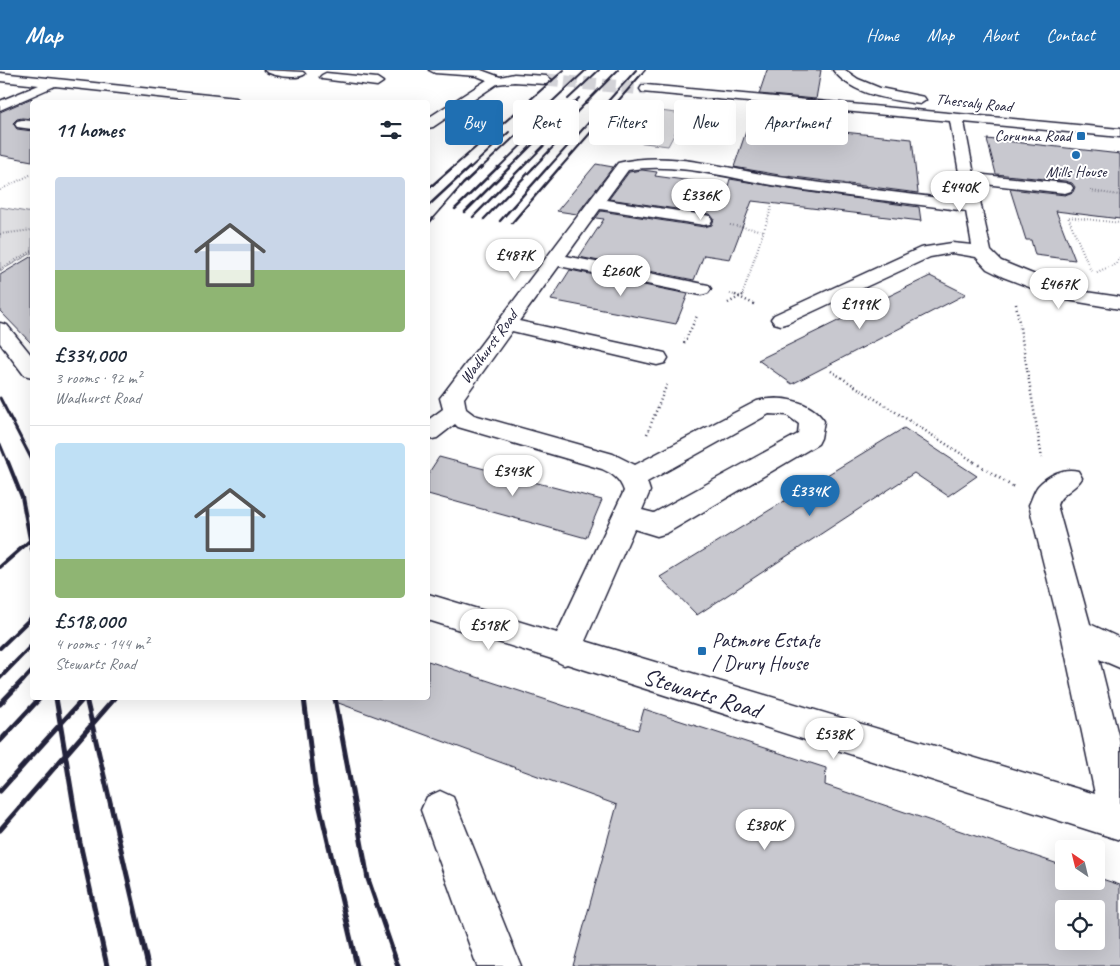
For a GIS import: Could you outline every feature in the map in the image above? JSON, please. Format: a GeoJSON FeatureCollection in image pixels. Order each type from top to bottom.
{"type":"FeatureCollection","features":[{"type":"Feature","properties":{"kind":"street"},"geometry":{"type":"LineString","coordinates":[[270,70],[268,71],[299,74]]}},
{"type":"Feature","properties":{"kind":"street"},"geometry":{"type":"LineString","coordinates":[[358,80],[373,70]]}},
{"type":"Feature","properties":{"kind":"street"},"geometry":{"type":"LineString","coordinates":[[435,70],[479,73],[498,80]]}},
{"type":"Feature","properties":{"kind":"street"},"geometry":{"type":"LineString","coordinates":[[839,70],[846,78],[857,84],[909,98],[934,101]]}},
{"type":"Feature","properties":{"kind":"street"},"geometry":{"type":"LineString","coordinates":[[0,77],[217,100]]}},
{"type":"Feature","properties":{"kind":"street"},"geometry":{"type":"LineString","coordinates":[[326,77],[378,82]]}},
{"type":"Feature","properties":{"kind":"street"},"geometry":{"type":"LineString","coordinates":[[430,122],[491,82],[540,78]]}},
{"type":"Feature","properties":{"kind":"street"},"geometry":{"type":"LineString","coordinates":[[0,106],[54,83]]}},
{"type":"Feature","properties":{"kind":"street","name":"Thessaly Road"},"geometry":{"type":"LineString","coordinates":[[646,89],[1120,133]]}},
{"type":"Feature","properties":{"kind":"street"},"geometry":{"type":"LineString","coordinates":[[845,89],[883,92]]}},
{"type":"Feature","properties":{"kind":"street"},"geometry":{"type":"LineString","coordinates":[[148,100],[161,94]]}},
{"type":"Feature","properties":{"kind":"street"},"geometry":{"type":"LineString","coordinates":[[909,98],[912,114]]}},
{"type":"Feature","properties":{"kind":"street"},"geometry":{"type":"LineString","coordinates":[[956,118],[982,252],[994,265],[1010,274],[1068,295],[1120,302]]}},
{"type":"Feature","properties":{"kind":"street","name":"Wadhurst Road"},"geometry":{"type":"LineString","coordinates":[[629,472],[604,460],[466,421],[455,412],[452,398],[623,166],[638,162],[665,162],[780,181],[974,206]]}},
{"type":"Feature","properties":{"kind":"street"},"geometry":{"type":"LineString","coordinates":[[968,178],[1065,188]]}},
{"type":"Feature","properties":{"kind":"street"},"geometry":{"type":"LineString","coordinates":[[596,203],[704,220]]}},
{"type":"Feature","properties":{"kind":"street"},"geometry":{"type":"LineString","coordinates":[[781,319],[926,252],[952,248],[982,252]]}},
{"type":"Feature","properties":{"kind":"street"},"geometry":{"type":"LineString","coordinates":[[554,259],[701,289]]}},
{"type":"Feature","properties":{"kind":"street"},"geometry":{"type":"LineString","coordinates":[[506,324],[657,358]]}},
{"type":"Feature","properties":{"kind":"street"},"geometry":{"type":"LineString","coordinates":[[0,329],[30,367]]}},
{"type":"Feature","properties":{"kind":"street"},"geometry":{"type":"LineString","coordinates":[[564,651],[637,491],[629,472],[765,406],[793,408],[812,421],[809,438],[657,525],[626,516]]}},
{"type":"Feature","properties":{"kind":"street"},"geometry":{"type":"LineString","coordinates":[[430,431],[455,412]]}},
{"type":"Feature","properties":{"kind":"street"},"geometry":{"type":"LineString","coordinates":[[1053,492],[1077,633],[1120,821]]}},
{"type":"Feature","properties":{"kind":"street","name":"Stewarts Road"},"geometry":{"type":"LineString","coordinates":[[430,608],[564,651],[1120,821]]}},
{"type":"Feature","properties":{"kind":"street"},"geometry":{"type":"LineString","coordinates":[[1077,633],[1120,653]]}},
{"type":"Feature","properties":{"kind":"street"},"geometry":{"type":"LineString","coordinates":[[440,810],[499,966]]}},
{"type":"Feature","properties":{"kind":"path"},"geometry":{"type":"LineString","coordinates":[[0,190],[30,175]]}},
{"type":"Feature","properties":{"kind":"path"},"geometry":{"type":"LineString","coordinates":[[726,303],[742,296],[780,181]]}},
{"type":"Feature","properties":{"kind":"path"},"geometry":{"type":"LineString","coordinates":[[1092,274],[1068,217],[1120,223]]}},
{"type":"Feature","properties":{"kind":"path"},"geometry":{"type":"LineString","coordinates":[[704,220],[765,231]]}},
{"type":"Feature","properties":{"kind":"path"},"geometry":{"type":"LineString","coordinates":[[0,234],[30,230]]}},
{"type":"Feature","properties":{"kind":"path"},"geometry":{"type":"LineString","coordinates":[[0,270],[30,252]]}},
{"type":"Feature","properties":{"kind":"path"},"geometry":{"type":"LineString","coordinates":[[1010,274],[1053,492]]}},
{"type":"Feature","properties":{"kind":"path"},"geometry":{"type":"LineString","coordinates":[[701,289],[742,296],[781,319]]}},
{"type":"Feature","properties":{"kind":"path"},"geometry":{"type":"LineString","coordinates":[[684,344],[695,317],[702,313]]}},
{"type":"Feature","properties":{"kind":"path"},"geometry":{"type":"LineString","coordinates":[[831,371],[1053,492]]}},
{"type":"Feature","properties":{"kind":"path"},"geometry":{"type":"LineString","coordinates":[[629,472],[637,458],[669,380]]}},
{"type":"Feature","properties":{"kind":"shaded area"},"geometry":{"type":"Polygon","coordinates":[[[664,112],[674,113],[674,135],[668,146],[660,145],[664,145],[664,112]]]}},
{"type":"Feature","properties":{"kind":"shaded area"},"geometry":{"type":"Polygon","coordinates":[[[0,207],[30,213],[30,254],[0,271],[0,207]]]}},
{"type":"Feature","properties":{"kind":"building"},"geometry":{"type":"Polygon","coordinates":[[[767,70],[821,70],[816,99],[759,94],[767,70]]]}},
{"type":"Feature","properties":{"kind":"building"},"geometry":{"type":"Polygon","coordinates":[[[32,98],[30,100],[30,119],[17,119],[13,123],[17,129],[30,131],[30,161],[0,155],[0,112],[32,98]]]}},
{"type":"Feature","properties":{"kind":"building"},"geometry":{"type":"Polygon","coordinates":[[[746,132],[746,145],[848,145],[848,132],[912,139],[918,193],[779,175],[734,167],[746,132]]]}},
{"type":"Feature","properties":{"kind":"building"},"geometry":{"type":"Polygon","coordinates":[[[987,139],[1120,154],[1120,219],[1056,211],[1075,260],[1035,255],[1031,240],[1026,240],[1010,189],[1065,195],[1073,192],[1075,187],[1072,183],[1065,181],[996,174],[987,139]]]}},
{"type":"Feature","properties":{"kind":"building"},"geometry":{"type":"Polygon","coordinates":[[[596,164],[613,167],[577,214],[557,211],[596,164]]]}},
{"type":"Feature","properties":{"kind":"building"},"geometry":{"type":"Polygon","coordinates":[[[642,170],[657,172],[655,176],[728,186],[730,179],[919,207],[921,221],[752,201],[730,259],[704,255],[694,280],[579,257],[604,219],[596,218],[601,211],[704,227],[712,225],[714,219],[710,214],[609,199],[629,172],[642,170]]]}},
{"type":"Feature","properties":{"kind":"building"},"geometry":{"type":"Polygon","coordinates":[[[30,257],[30,342],[0,311],[0,275],[30,257]]]}},
{"type":"Feature","properties":{"kind":"building"},"geometry":{"type":"Polygon","coordinates":[[[570,270],[688,294],[676,324],[551,300],[570,270]]]}},
{"type":"Feature","properties":{"kind":"building"},"geometry":{"type":"Polygon","coordinates":[[[930,276],[966,294],[792,384],[758,360],[930,276]]]}},
{"type":"Feature","properties":{"kind":"building"},"geometry":{"type":"Polygon","coordinates":[[[904,428],[977,476],[948,496],[914,473],[697,615],[660,577],[904,428]]]}},
{"type":"Feature","properties":{"kind":"building"},"geometry":{"type":"Polygon","coordinates":[[[439,457],[602,500],[586,538],[430,495],[430,471],[439,457]]]}},
{"type":"Feature","properties":{"kind":"building"},"geometry":{"type":"Polygon","coordinates":[[[430,662],[638,730],[644,709],[826,768],[825,785],[1055,863],[1055,890],[1105,890],[1105,880],[1120,885],[1120,966],[573,966],[617,805],[333,700],[430,700],[430,662]]]}},
{"type":"Feature","properties":{"kind":"tunnel"},"geometry":{"type":"LineString","coordinates":[[546,80],[646,89]]}},
{"type":"Feature","properties":{"kind":"railway"},"geometry":{"type":"LineString","coordinates":[[451,169],[564,70]]}},
{"type":"Feature","properties":{"kind":"railway"},"geometry":{"type":"LineString","coordinates":[[480,169],[586,70]]}},
{"type":"Feature","properties":{"kind":"railway"},"geometry":{"type":"LineString","coordinates":[[568,99],[599,70]]}},
{"type":"Feature","properties":{"kind":"railway"},"geometry":{"type":"LineString","coordinates":[[521,169],[618,70]]}},
{"type":"Feature","properties":{"kind":"railway"},"geometry":{"type":"LineString","coordinates":[[547,169],[636,70]]}},
{"type":"Feature","properties":{"kind":"railway"},"geometry":{"type":"LineString","coordinates":[[559,169],[645,70]]}},
{"type":"Feature","properties":{"kind":"railway"},"geometry":{"type":"LineString","coordinates":[[465,212],[579,98]]}},
{"type":"Feature","properties":{"kind":"railway"},"geometry":{"type":"LineString","coordinates":[[469,169],[509,132]]}},
{"type":"Feature","properties":{"kind":"railway"},"geometry":{"type":"LineString","coordinates":[[497,169],[522,145]]}},
{"type":"Feature","properties":{"kind":"railway"},"geometry":{"type":"LineString","coordinates":[[532,169],[555,145]]}},
{"type":"Feature","properties":{"kind":"railway"},"geometry":{"type":"LineString","coordinates":[[430,187],[453,167]]}},
{"type":"Feature","properties":{"kind":"railway"},"geometry":{"type":"LineString","coordinates":[[430,204],[470,167]]}},
{"type":"Feature","properties":{"kind":"railway"},"geometry":{"type":"LineString","coordinates":[[430,222],[463,184],[481,167]]}},
{"type":"Feature","properties":{"kind":"railway"},"geometry":{"type":"LineString","coordinates":[[455,209],[498,167]]}},
{"type":"Feature","properties":{"kind":"railway"},"geometry":{"type":"LineString","coordinates":[[473,217],[522,167]]}},
{"type":"Feature","properties":{"kind":"railway"},"geometry":{"type":"LineString","coordinates":[[484,219],[534,167]]}},
{"type":"Feature","properties":{"kind":"railway"},"geometry":{"type":"LineString","coordinates":[[500,221],[548,167]]}},
{"type":"Feature","properties":{"kind":"railway"},"geometry":{"type":"LineString","coordinates":[[512,223],[560,167]]}},
{"type":"Feature","properties":{"kind":"railway"},"geometry":{"type":"LineString","coordinates":[[0,398],[30,456]]}},
{"type":"Feature","properties":{"kind":"railway"},"geometry":{"type":"LineString","coordinates":[[0,444],[8,463]]}},
{"type":"Feature","properties":{"kind":"railway"},"geometry":{"type":"LineString","coordinates":[[8,462],[22,497],[30,539]]}},
{"type":"Feature","properties":{"kind":"railway"},"geometry":{"type":"LineString","coordinates":[[0,567],[30,541]]}},
{"type":"Feature","properties":{"kind":"railway"},"geometry":{"type":"LineString","coordinates":[[0,648],[30,619]]}},
{"type":"Feature","properties":{"kind":"railway"},"geometry":{"type":"LineString","coordinates":[[0,678],[30,647]]}},
{"type":"Feature","properties":{"kind":"railway"},"geometry":{"type":"LineString","coordinates":[[22,682],[30,673]]}},
{"type":"Feature","properties":{"kind":"railway"},"geometry":{"type":"LineString","coordinates":[[0,704],[23,680]]}},
{"type":"Feature","properties":{"kind":"railway"},"geometry":{"type":"LineString","coordinates":[[0,741],[38,700]]}},
{"type":"Feature","properties":{"kind":"railway"},"geometry":{"type":"LineString","coordinates":[[56,700],[60,724]]}},
{"type":"Feature","properties":{"kind":"railway"},"geometry":{"type":"LineString","coordinates":[[60,724],[82,700]]}},
{"type":"Feature","properties":{"kind":"railway"},"geometry":{"type":"LineString","coordinates":[[86,700],[92,724]]}},
{"type":"Feature","properties":{"kind":"railway"},"geometry":{"type":"LineString","coordinates":[[92,724],[113,700]]}},
{"type":"Feature","properties":{"kind":"railway"},"geometry":{"type":"LineString","coordinates":[[304,700],[315,786],[357,966]]}},
{"type":"Feature","properties":{"kind":"railway"},"geometry":{"type":"LineString","coordinates":[[335,700],[368,879],[398,966]]}},
{"type":"Feature","properties":{"kind":"railway"},"geometry":{"type":"LineString","coordinates":[[0,791],[60,724]]}},
{"type":"Feature","properties":{"kind":"railway"},"geometry":{"type":"LineString","coordinates":[[60,724],[65,755]]}},
{"type":"Feature","properties":{"kind":"railway"},"geometry":{"type":"LineString","coordinates":[[65,755],[92,724]]}},
{"type":"Feature","properties":{"kind":"railway"},"geometry":{"type":"LineString","coordinates":[[92,724],[148,966]]}},
{"type":"Feature","properties":{"kind":"railway"},"geometry":{"type":"LineString","coordinates":[[0,830],[65,755]]}},
{"type":"Feature","properties":{"kind":"railway"},"geometry":{"type":"LineString","coordinates":[[65,755],[80,843],[107,966]]}},
{"type":"Feature","properties":{"kind":"place","name":"Corunna Road"},"geometry":{"type":"Point","coordinates":[1081,136]}},
{"type":"Feature","properties":{"kind":"place","name":"Mills House"},"geometry":{"type":"Point","coordinates":[1076,155]}},
{"type":"Feature","properties":{"kind":"place","name":"Patmore Estate / Drury House"},"geometry":{"type":"Point","coordinates":[702,651]}}]}
